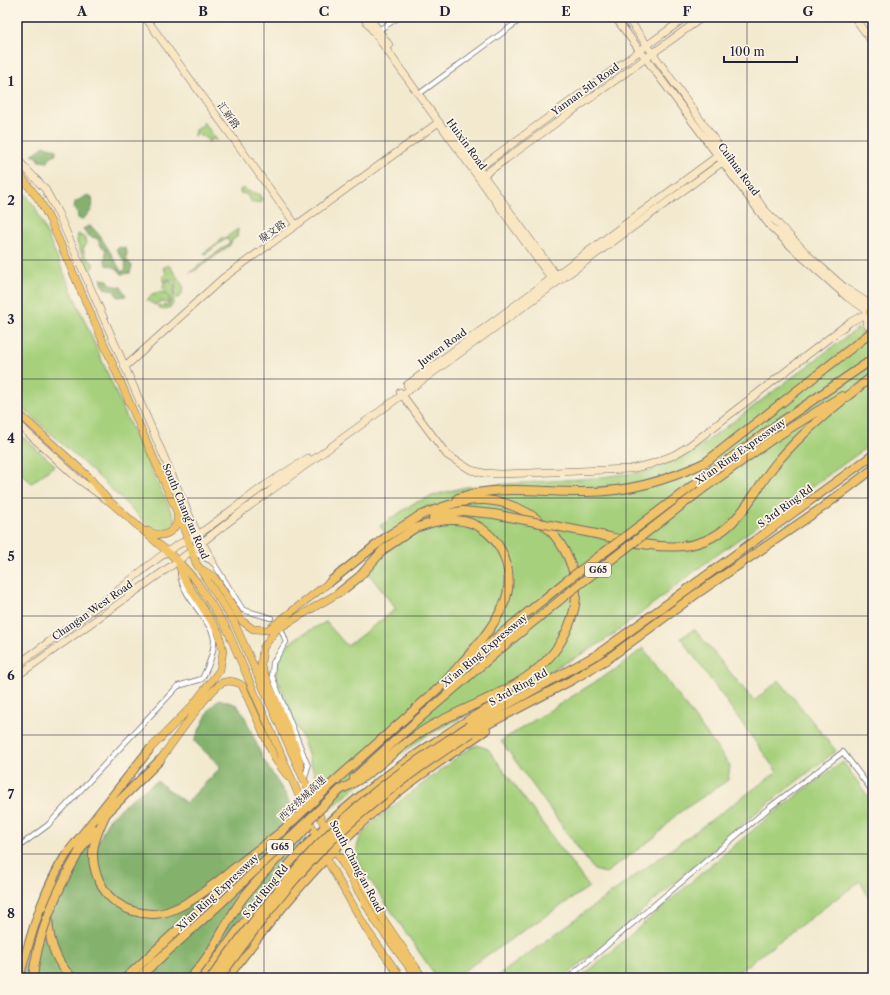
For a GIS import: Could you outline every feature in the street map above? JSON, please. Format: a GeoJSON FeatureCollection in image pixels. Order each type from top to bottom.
{"type":"FeatureCollection","features":[{"type":"Feature","properties":{"kind":"highway"},"geometry":{"type":"LineString","coordinates":[[331,581],[386,537],[417,517],[440,504],[467,495],[490,491],[612,491],[643,486],[684,472],[706,462],[873,332]]}},
{"type":"Feature","properties":{"kind":"highway","name":"Xi'an Ring Expressway"},"geometry":{"type":"LineString","coordinates":[[446,681],[565,582],[660,508],[774,426],[873,359]]}},
{"type":"Feature","properties":{"kind":"highway"},"geometry":{"type":"LineString","coordinates":[[340,592],[359,576],[384,549],[410,530],[444,514],[463,511],[494,514],[653,546],[681,548],[711,538],[727,528],[740,515],[772,467],[798,438],[872,377]]}},
{"type":"Feature","properties":{"kind":"highway","name":"Xi'an Ring Expressway"},"geometry":{"type":"LineString","coordinates":[[138,978],[340,790],[421,717],[572,590],[700,492],[774,438],[872,377]]}},
{"type":"Feature","properties":{"kind":"highway","name":"S 3rd Ring Rd"},"geometry":{"type":"LineString","coordinates":[[211,978],[278,889],[356,808],[387,783],[526,694],[598,654],[873,455]]}},
{"type":"Feature","properties":{"kind":"highway","name":"S 3rd Ring Rd"},"geometry":{"type":"LineString","coordinates":[[219,978],[261,921],[303,870],[334,837],[383,794],[471,729],[514,711],[609,658],[695,595],[823,507],[873,469]]}},
{"type":"Feature","properties":{"kind":"highway"},"geometry":{"type":"LineString","coordinates":[[340,790],[368,773],[394,751],[428,728],[510,686],[534,671],[553,654],[565,635],[573,613],[576,595],[572,572],[564,549],[554,534],[526,511],[510,504],[483,500],[464,501],[417,517]]}},
{"type":"Feature","properties":{"kind":"highway"},"geometry":{"type":"LineString","coordinates":[[410,530],[437,520],[456,520],[467,522],[481,528],[492,536],[502,550],[510,577],[508,593],[504,605],[489,629],[446,681]]}},
{"type":"Feature","properties":{"kind":"highway","name":"西安绕城高速"},"geometry":{"type":"LineString","coordinates":[[281,832],[390,730],[446,681]]}},
{"type":"Feature","properties":{"kind":"highway"},"geometry":{"type":"LineString","coordinates":[[203,978],[293,860],[325,827],[408,760],[456,728],[503,701],[526,694]]}},
{"type":"Feature","properties":{"kind":"highway"},"geometry":{"type":"LineString","coordinates":[[227,978],[287,901],[326,859],[337,853],[376,810],[412,782],[514,711]]}},
{"type":"Feature","properties":{"kind":"highway"},"geometry":{"type":"LineString","coordinates":[[19,978],[40,905],[55,873],[66,855],[149,750]]}},
{"type":"Feature","properties":{"kind":"highway"},"geometry":{"type":"LineString","coordinates":[[33,978],[42,936],[51,907],[67,872],[108,810],[160,760]]}},
{"type":"Feature","properties":{"kind":"highway"},"geometry":{"type":"LineString","coordinates":[[190,978],[207,958],[242,900],[264,872],[300,837],[323,806]]}},
{"type":"Feature","properties":{"kind":"highway"},"geometry":{"type":"LineString","coordinates":[[108,810],[96,834],[92,854],[95,873],[104,890],[111,899],[131,911],[155,914],[171,911],[201,894],[281,832]]}},
{"type":"Feature","properties":{"kind":"highway","name":"Xi'an Ring Expressway"},"geometry":{"type":"LineString","coordinates":[[126,978],[214,897],[281,832]]}},
{"type":"Feature","properties":{"kind":"highway"},"geometry":{"type":"LineString","coordinates":[[73,978],[60,963],[54,949],[48,922],[53,884],[82,836]]}},
{"type":"Feature","properties":{"kind":"main road","name":"South Chang'an Road"},"geometry":{"type":"LineString","coordinates":[[17,171],[40,201],[51,222],[175,508],[191,551],[199,568],[234,622],[304,783],[337,853],[376,922],[417,978]]}},
{"type":"Feature","properties":{"kind":"main road"},"geometry":{"type":"LineString","coordinates":[[17,412],[89,477],[108,500],[178,561],[197,582],[226,627],[326,859],[380,950],[401,978]]}},
{"type":"Feature","properties":{"kind":"main road"},"geometry":{"type":"LineString","coordinates":[[137,525],[158,536],[166,535],[172,531],[177,523],[175,508]]}},
{"type":"Feature","properties":{"kind":"main road"},"geometry":{"type":"LineString","coordinates":[[149,750],[192,706],[220,670],[224,651],[219,633],[183,577],[178,561]]}},
{"type":"Feature","properties":{"kind":"main road"},"geometry":{"type":"LineString","coordinates":[[199,568],[214,577],[242,621],[253,629],[268,630],[331,581]]}},
{"type":"Feature","properties":{"kind":"main road"},"geometry":{"type":"LineString","coordinates":[[304,783],[296,748],[261,666],[263,648],[276,630],[340,592]]}},
{"type":"Feature","properties":{"kind":"main road"},"geometry":{"type":"LineString","coordinates":[[160,760],[212,692],[223,682],[234,681],[242,685],[274,759],[296,789]]}},
{"type":"Feature","properties":{"kind":"main road"},"geometry":{"type":"LineString","coordinates":[[337,853],[352,865],[381,916],[423,978]]}},
{"type":"Feature","properties":{"kind":"street","name":"汇新路"},"geometry":{"type":"LineString","coordinates":[[145,17],[296,225]]}},
{"type":"Feature","properties":{"kind":"street","name":"Huixin Road"},"geometry":{"type":"LineString","coordinates":[[363,17],[421,92],[439,122],[481,176],[555,279]]}},
{"type":"Feature","properties":{"kind":"street","name":"Huixin Road"},"geometry":{"type":"LineString","coordinates":[[369,17],[476,170]]}},
{"type":"Feature","properties":{"kind":"street"},"geometry":{"type":"LineString","coordinates":[[379,30],[399,17]]}},
{"type":"Feature","properties":{"kind":"street"},"geometry":{"type":"LineString","coordinates":[[421,92],[524,17]]}},
{"type":"Feature","properties":{"kind":"street","name":"Cuihua Road"},"geometry":{"type":"LineString","coordinates":[[615,17],[639,52],[723,157]]}},
{"type":"Feature","properties":{"kind":"street","name":"Cuihua Road"},"geometry":{"type":"LineString","coordinates":[[627,17],[653,53],[760,213],[779,236],[847,297],[872,312]]}},
{"type":"Feature","properties":{"kind":"street","name":"Yannan 5th Road"},"geometry":{"type":"LineString","coordinates":[[476,170],[686,17]]}},
{"type":"Feature","properties":{"kind":"street","name":"Yannan 5th Road"},"geometry":{"type":"LineString","coordinates":[[481,176],[703,17]]}},
{"type":"Feature","properties":{"kind":"street"},"geometry":{"type":"LineString","coordinates":[[854,17],[873,43]]}},
{"type":"Feature","properties":{"kind":"street","name":"聚文路"},"geometry":{"type":"LineString","coordinates":[[125,367],[223,278],[439,122]]}},
{"type":"Feature","properties":{"kind":"street","name":"Juwen Road"},"geometry":{"type":"LineString","coordinates":[[178,561],[191,551],[199,539],[723,157]]}},
{"type":"Feature","properties":{"kind":"street"},"geometry":{"type":"LineString","coordinates":[[17,159],[45,189],[58,213],[199,539],[243,610],[271,618]]}},
{"type":"Feature","properties":{"kind":"street"},"geometry":{"type":"LineString","coordinates":[[872,312],[866,323],[873,332]]}},
{"type":"Feature","properties":{"kind":"street"},"geometry":{"type":"LineString","coordinates":[[400,393],[447,455],[471,470],[500,474],[630,469],[666,458],[689,446],[850,322],[872,312]]}},
{"type":"Feature","properties":{"kind":"street"},"geometry":{"type":"LineString","coordinates":[[148,447],[149,421]]}},
{"type":"Feature","properties":{"kind":"street"},"geometry":{"type":"LineString","coordinates":[[17,423],[78,479],[108,500]]}},
{"type":"Feature","properties":{"kind":"street","name":"Juwen Road"},"geometry":{"type":"LineString","coordinates":[[168,552],[187,539],[199,539]]}},
{"type":"Feature","properties":{"kind":"street"},"geometry":{"type":"LineString","coordinates":[[191,551],[213,562]]}},
{"type":"Feature","properties":{"kind":"street","name":"Changan West Road"},"geometry":{"type":"LineString","coordinates":[[17,665],[168,552]]}},
{"type":"Feature","properties":{"kind":"street"},"geometry":{"type":"LineString","coordinates":[[17,848],[48,825],[178,686],[204,681],[210,662],[214,639],[210,630],[181,585],[178,561]]}},
{"type":"Feature","properties":{"kind":"street","name":"Changan West Road"},"geometry":{"type":"LineString","coordinates":[[17,676],[178,561]]}},
{"type":"Feature","properties":{"kind":"street"},"geometry":{"type":"LineString","coordinates":[[282,631],[286,642],[273,664],[272,676],[308,766],[304,783]]}},
{"type":"Feature","properties":{"kind":"street"},"geometry":{"type":"LineString","coordinates":[[568,978],[770,807],[844,752],[873,792]]}},
{"type":"Feature","properties":{"kind":"green space"},"geometry":{"type":"Polygon","coordinates":[[[203,122],[215,137],[216,141],[214,138],[209,142],[203,135],[201,137],[198,134],[194,136],[195,131],[204,124],[203,122]]]}},
{"type":"Feature","properties":{"kind":"green space"},"geometry":{"type":"Polygon","coordinates":[[[44,146],[56,149],[56,154],[50,157],[48,162],[39,161],[38,157],[32,155],[44,146]]]}},
{"type":"Feature","properties":{"kind":"green space"},"geometry":{"type":"Polygon","coordinates":[[[17,183],[35,207],[138,443],[173,515],[176,522],[168,532],[155,532],[102,480],[17,403],[17,183]]]}},
{"type":"Feature","properties":{"kind":"green space"},"geometry":{"type":"Polygon","coordinates":[[[243,188],[247,191],[259,194],[262,199],[261,202],[252,203],[246,194],[240,193],[240,190],[243,188]]]}},
{"type":"Feature","properties":{"kind":"green space"},"geometry":{"type":"Polygon","coordinates":[[[88,195],[92,197],[93,205],[89,213],[81,220],[78,218],[77,211],[74,209],[75,202],[88,195]]]}},
{"type":"Feature","properties":{"kind":"green space"},"geometry":{"type":"Polygon","coordinates":[[[89,226],[98,233],[122,272],[126,269],[126,264],[116,249],[120,247],[125,248],[127,252],[126,259],[132,266],[130,273],[122,274],[116,268],[107,265],[105,261],[106,250],[100,245],[98,239],[89,236],[83,229],[89,226]]]}},
{"type":"Feature","properties":{"kind":"green space"},"geometry":{"type":"Polygon","coordinates":[[[238,229],[237,237],[233,239],[230,245],[196,270],[189,273],[230,243],[227,238],[205,254],[204,253],[219,242],[221,238],[225,238],[238,229]]]}},
{"type":"Feature","properties":{"kind":"green space"},"geometry":{"type":"Polygon","coordinates":[[[78,234],[85,238],[86,244],[83,249],[86,257],[93,263],[93,268],[89,272],[77,242],[78,234]]]}},
{"type":"Feature","properties":{"kind":"green space"},"geometry":{"type":"Polygon","coordinates":[[[169,265],[183,286],[182,294],[177,299],[174,295],[176,286],[175,281],[168,279],[163,282],[163,277],[166,273],[163,268],[169,265]]]}},
{"type":"Feature","properties":{"kind":"green space"},"geometry":{"type":"Polygon","coordinates":[[[101,279],[108,280],[111,285],[121,287],[126,296],[118,297],[113,290],[104,288],[101,279]]]}},
{"type":"Feature","properties":{"kind":"green space"},"geometry":{"type":"Polygon","coordinates":[[[169,280],[175,285],[173,294],[174,302],[171,307],[162,310],[157,306],[168,305],[171,301],[170,297],[163,289],[164,283],[169,280]]]}},
{"type":"Feature","properties":{"kind":"green space"},"geometry":{"type":"Polygon","coordinates":[[[159,292],[164,293],[169,297],[169,303],[160,302],[155,305],[147,300],[152,294],[159,292]]]}},
{"type":"Feature","properties":{"kind":"green space"},"geometry":{"type":"Polygon","coordinates":[[[858,328],[873,348],[873,443],[700,567],[613,635],[586,652],[426,736],[361,783],[330,809],[317,782],[303,740],[276,676],[278,664],[281,655],[292,642],[299,636],[326,622],[347,646],[396,609],[369,574],[383,555],[394,545],[380,526],[414,503],[438,494],[466,487],[593,478],[651,471],[698,448],[858,328]]]}},
{"type":"Feature","properties":{"kind":"green space"},"geometry":{"type":"Polygon","coordinates":[[[17,432],[55,465],[32,483],[17,470],[17,432]]]}},
{"type":"Feature","properties":{"kind":"green space"},"geometry":{"type":"Polygon","coordinates":[[[694,629],[754,701],[779,680],[836,751],[757,812],[564,978],[495,978],[777,772],[681,638],[694,629]]]}},
{"type":"Feature","properties":{"kind":"green space"},"geometry":{"type":"Polygon","coordinates":[[[643,648],[730,766],[728,780],[677,814],[656,836],[606,873],[594,870],[501,741],[619,667],[643,648]]]}},
{"type":"Feature","properties":{"kind":"green space"},"geometry":{"type":"Polygon","coordinates":[[[219,699],[237,705],[244,715],[263,759],[286,795],[307,840],[291,856],[263,889],[200,978],[21,978],[42,908],[86,846],[95,849],[108,820],[130,800],[157,781],[186,803],[221,767],[194,741],[209,710],[219,699]]]}},
{"type":"Feature","properties":{"kind":"green space"},"geometry":{"type":"Polygon","coordinates":[[[476,745],[488,749],[589,887],[453,978],[437,978],[361,867],[358,860],[357,848],[364,832],[373,822],[460,755],[476,745]]]}},
{"type":"Feature","properties":{"kind":"green space"},"geometry":{"type":"Polygon","coordinates":[[[843,762],[873,803],[873,906],[860,881],[730,978],[580,978],[742,839],[775,812],[843,762]]]}}]}
